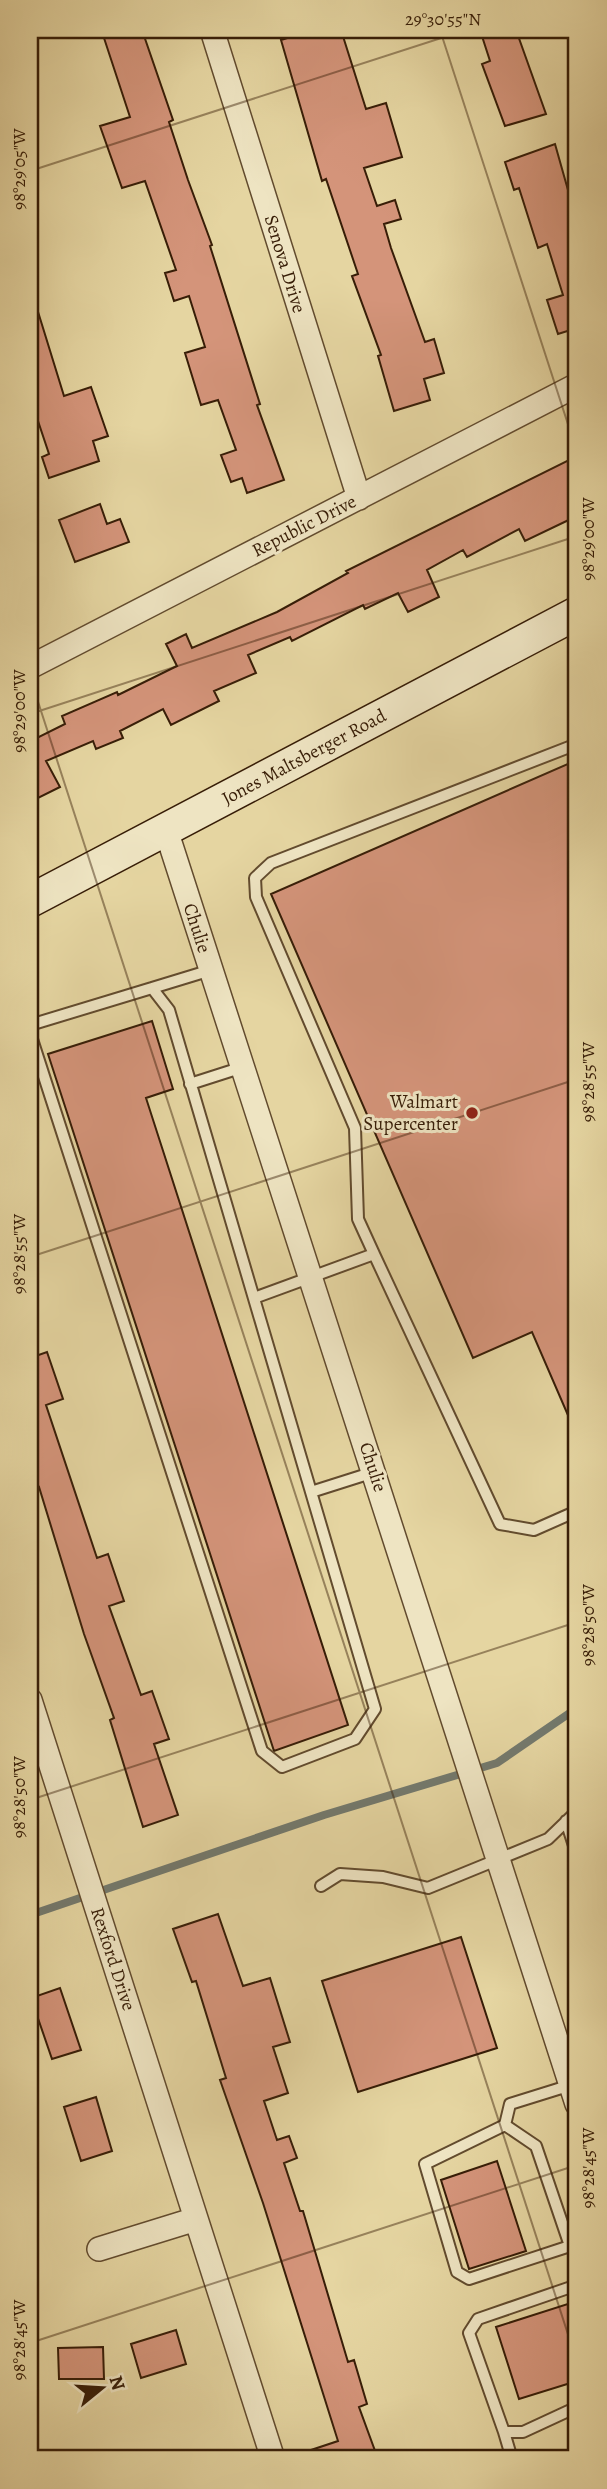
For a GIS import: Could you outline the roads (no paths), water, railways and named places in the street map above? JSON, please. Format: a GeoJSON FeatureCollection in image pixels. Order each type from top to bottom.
{"type":"FeatureCollection","features":[{"type":"Feature","properties":{"kind":"main road","name":"Jones Maltsberger Road"},"geometry":{"type":"LineString","coordinates":[[30,901],[577,613]]}},
{"type":"Feature","properties":{"kind":"street","name":"Senova Drive"},"geometry":{"type":"LineString","coordinates":[[212,30],[359,498]]}},
{"type":"Feature","properties":{"kind":"street","name":"Republic Drive"},"geometry":{"type":"LineString","coordinates":[[31,662],[359,498],[577,385]]}},
{"type":"Feature","properties":{"kind":"street","name":"Chulie"},"geometry":{"type":"LineString","coordinates":[[166,830],[574,2095]]}},
{"type":"Feature","properties":{"kind":"street","name":"Rexford Drive"},"geometry":{"type":"LineString","coordinates":[[30,1700],[274,2459]]}},
{"type":"Feature","properties":{"kind":"street"},"geometry":{"type":"LineString","coordinates":[[99,2249],[196,2219]]}},
{"type":"Feature","properties":{"kind":"lane"},"geometry":{"type":"LineString","coordinates":[[577,744],[271,863],[255,878],[256,897],[355,1128],[358,1219],[500,1524],[534,1530],[577,1511]]}},
{"type":"Feature","properties":{"kind":"lane"},"geometry":{"type":"LineString","coordinates":[[30,1025],[211,970]]}},
{"type":"Feature","properties":{"kind":"lane"},"geometry":{"type":"LineString","coordinates":[[30,1034],[262,1751],[282,1767],[355,1740],[375,1709],[169,1010],[152,988]]}},
{"type":"Feature","properties":{"kind":"lane"},"geometry":{"type":"LineString","coordinates":[[190,1083],[243,1067]]}},
{"type":"Feature","properties":{"kind":"lane"},"geometry":{"type":"LineString","coordinates":[[254,1298],[374,1254]]}},
{"type":"Feature","properties":{"kind":"lane"},"geometry":{"type":"LineString","coordinates":[[311,1492],[374,1472]]}},
{"type":"Feature","properties":{"kind":"lane"},"geometry":{"type":"LineString","coordinates":[[321,1886],[341,1874],[383,1877],[428,1888],[548,1839],[577,1811]]}},
{"type":"Feature","properties":{"kind":"lane"},"geometry":{"type":"LineString","coordinates":[[566,1821],[577,1854]]}},
{"type":"Feature","properties":{"kind":"lane"},"geometry":{"type":"LineString","coordinates":[[505,2125],[510,2104],[574,2095]]}},
{"type":"Feature","properties":{"kind":"lane"},"geometry":{"type":"LineString","coordinates":[[505,2125],[536,2146],[570,2246],[469,2279],[457,2272],[425,2164],[505,2125]]}},
{"type":"Feature","properties":{"kind":"lane"},"geometry":{"type":"LineString","coordinates":[[512,2459],[469,2333],[478,2319],[577,2285]]}},
{"type":"Feature","properties":{"kind":"lane"},"geometry":{"type":"LineString","coordinates":[[504,2432],[523,2432],[577,2407]]}},
{"type":"Feature","properties":{"kind":"waterway"},"geometry":{"type":"LineString","coordinates":[[30,1915],[324,1815],[497,1763],[577,1708]]}},
{"type":"Feature","properties":{"kind":"place","name":"Walmart Supercenter"},"geometry":{"type":"Point","coordinates":[472,1113]}}]}
